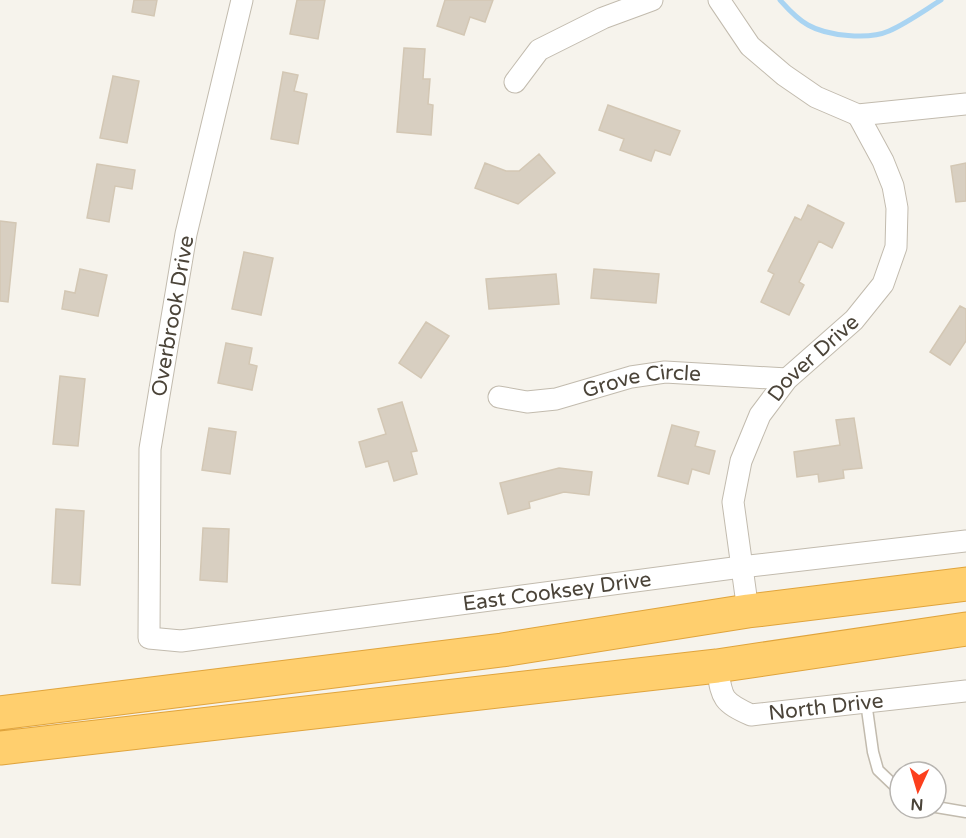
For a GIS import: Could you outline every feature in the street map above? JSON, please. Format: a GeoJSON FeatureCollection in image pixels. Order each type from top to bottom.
{"type":"FeatureCollection","features":[{"type":"Feature","properties":{"kind":"highway"},"geometry":{"type":"LineString","coordinates":[[0,713],[502,650],[748,611],[966,584]]}},
{"type":"Feature","properties":{"kind":"highway"},"geometry":{"type":"LineString","coordinates":[[0,748],[717,666],[966,629]]}},
{"type":"Feature","properties":{"kind":"street","name":"Overbrook Drive"},"geometry":{"type":"LineString","coordinates":[[149,638],[150,449],[186,234],[242,0]]}},
{"type":"Feature","properties":{"kind":"street"},"geometry":{"type":"LineString","coordinates":[[515,82],[539,50],[603,18],[652,0]]}},
{"type":"Feature","properties":{"kind":"street"},"geometry":{"type":"LineString","coordinates":[[719,0],[750,46],[775,68],[816,97],[858,115],[966,104]]}},
{"type":"Feature","properties":{"kind":"street","name":"Dover Drive"},"geometry":{"type":"LineString","coordinates":[[748,611],[733,502],[741,461],[760,415],[787,379],[854,320],[882,284],[896,247],[897,208],[893,186],[883,161],[858,115]]}},
{"type":"Feature","properties":{"kind":"street","name":"Grove Circle"},"geometry":{"type":"LineString","coordinates":[[498,397],[526,402],[556,399],[631,377],[665,372],[787,379]]}},
{"type":"Feature","properties":{"kind":"street","name":"East Cooksey Drive"},"geometry":{"type":"LineString","coordinates":[[149,638],[181,641],[741,567],[966,541]]}},
{"type":"Feature","properties":{"kind":"street","name":"North Drive"},"geometry":{"type":"LineString","coordinates":[[717,666],[722,695],[732,707],[751,715],[966,691]]}},
{"type":"Feature","properties":{"kind":"lane"},"geometry":{"type":"LineString","coordinates":[[866,702],[878,770],[888,780]]}},
{"type":"Feature","properties":{"kind":"lane"},"geometry":{"type":"LineString","coordinates":[[948,809],[966,812]]}},
{"type":"Feature","properties":{"kind":"building"},"geometry":{"type":"Polygon","coordinates":[[[134,0],[157,0],[154,16],[132,12],[134,0]]]}},
{"type":"Feature","properties":{"kind":"building"},"geometry":{"type":"Polygon","coordinates":[[[297,0],[325,0],[318,39],[290,34],[297,0]]]}},
{"type":"Feature","properties":{"kind":"building"},"geometry":{"type":"Polygon","coordinates":[[[445,0],[493,0],[485,22],[470,17],[464,35],[437,26],[445,0]]]}},
{"type":"Feature","properties":{"kind":"building"},"geometry":{"type":"Polygon","coordinates":[[[404,48],[425,49],[423,79],[430,79],[428,104],[433,105],[431,135],[397,132],[404,48]]]}},
{"type":"Feature","properties":{"kind":"building"},"geometry":{"type":"Polygon","coordinates":[[[283,72],[298,75],[294,91],[307,94],[298,144],[271,139],[283,72]]]}},
{"type":"Feature","properties":{"kind":"building"},"geometry":{"type":"Polygon","coordinates":[[[113,76],[139,81],[127,143],[100,138],[113,76]]]}},
{"type":"Feature","properties":{"kind":"building"},"geometry":{"type":"Polygon","coordinates":[[[608,105],[680,131],[670,155],[655,150],[651,161],[620,150],[624,139],[599,130],[608,105]]]}},
{"type":"Feature","properties":{"kind":"building"},"geometry":{"type":"Polygon","coordinates":[[[539,154],[555,173],[518,204],[475,188],[485,163],[506,171],[519,171],[539,154]]]}},
{"type":"Feature","properties":{"kind":"building"},"geometry":{"type":"Polygon","coordinates":[[[966,163],[966,201],[956,202],[951,166],[966,163]]]}},
{"type":"Feature","properties":{"kind":"building"},"geometry":{"type":"Polygon","coordinates":[[[97,164],[135,170],[132,189],[115,186],[109,222],[87,218],[97,164]]]}},
{"type":"Feature","properties":{"kind":"building"},"geometry":{"type":"Polygon","coordinates":[[[808,205],[844,223],[832,248],[819,241],[799,282],[804,285],[789,315],[761,302],[774,274],[768,271],[795,217],[801,220],[808,205]]]}},
{"type":"Feature","properties":{"kind":"building"},"geometry":{"type":"Polygon","coordinates":[[[0,221],[16,223],[8,302],[0,301],[0,221]]]}},
{"type":"Feature","properties":{"kind":"building"},"geometry":{"type":"Polygon","coordinates":[[[244,252],[273,258],[261,315],[232,309],[244,252]]]}},
{"type":"Feature","properties":{"kind":"building"},"geometry":{"type":"Polygon","coordinates":[[[80,269],[107,275],[98,316],[62,309],[65,291],[75,293],[80,269]]]}},
{"type":"Feature","properties":{"kind":"building"},"geometry":{"type":"Polygon","coordinates":[[[594,269],[659,274],[656,303],[591,298],[594,269]]]}},
{"type":"Feature","properties":{"kind":"building"},"geometry":{"type":"Polygon","coordinates":[[[556,274],[559,304],[489,309],[486,279],[556,274]]]}},
{"type":"Feature","properties":{"kind":"building"},"geometry":{"type":"Polygon","coordinates":[[[960,306],[966,309],[966,341],[950,365],[930,352],[960,306]]]}},
{"type":"Feature","properties":{"kind":"building"},"geometry":{"type":"Polygon","coordinates":[[[426,322],[449,336],[421,378],[399,363],[426,322]]]}},
{"type":"Feature","properties":{"kind":"building"},"geometry":{"type":"Polygon","coordinates":[[[226,343],[252,348],[249,364],[257,366],[252,390],[218,383],[226,343]]]}},
{"type":"Feature","properties":{"kind":"building"},"geometry":{"type":"Polygon","coordinates":[[[60,376],[85,379],[78,446],[53,444],[60,376]]]}},
{"type":"Feature","properties":{"kind":"building"},"geometry":{"type":"Polygon","coordinates":[[[402,402],[417,451],[411,452],[417,474],[394,481],[388,461],[366,467],[359,442],[386,434],[378,409],[402,402]]]}},
{"type":"Feature","properties":{"kind":"building"},"geometry":{"type":"Polygon","coordinates":[[[854,418],[862,468],[843,470],[844,478],[819,482],[818,474],[797,477],[794,452],[840,445],[836,420],[854,418]]]}},
{"type":"Feature","properties":{"kind":"building"},"geometry":{"type":"Polygon","coordinates":[[[672,425],[699,432],[695,446],[715,451],[709,474],[692,469],[688,484],[658,476],[672,425]]]}},
{"type":"Feature","properties":{"kind":"building"},"geometry":{"type":"Polygon","coordinates":[[[209,428],[236,432],[230,474],[202,470],[209,428]]]}},
{"type":"Feature","properties":{"kind":"building"},"geometry":{"type":"Polygon","coordinates":[[[559,468],[592,472],[589,495],[564,492],[529,502],[530,508],[508,514],[500,483],[559,468]]]}},
{"type":"Feature","properties":{"kind":"building"},"geometry":{"type":"Polygon","coordinates":[[[56,509],[84,511],[80,585],[52,583],[56,509]]]}},
{"type":"Feature","properties":{"kind":"building"},"geometry":{"type":"Polygon","coordinates":[[[203,528],[229,529],[227,582],[200,580],[203,528]]]}},
{"type":"Feature","properties":{"kind":"waterway"},"geometry":{"type":"LineString","coordinates":[[780,0],[808,25],[826,32],[848,36],[881,34],[889,31],[941,0]]}}]}
